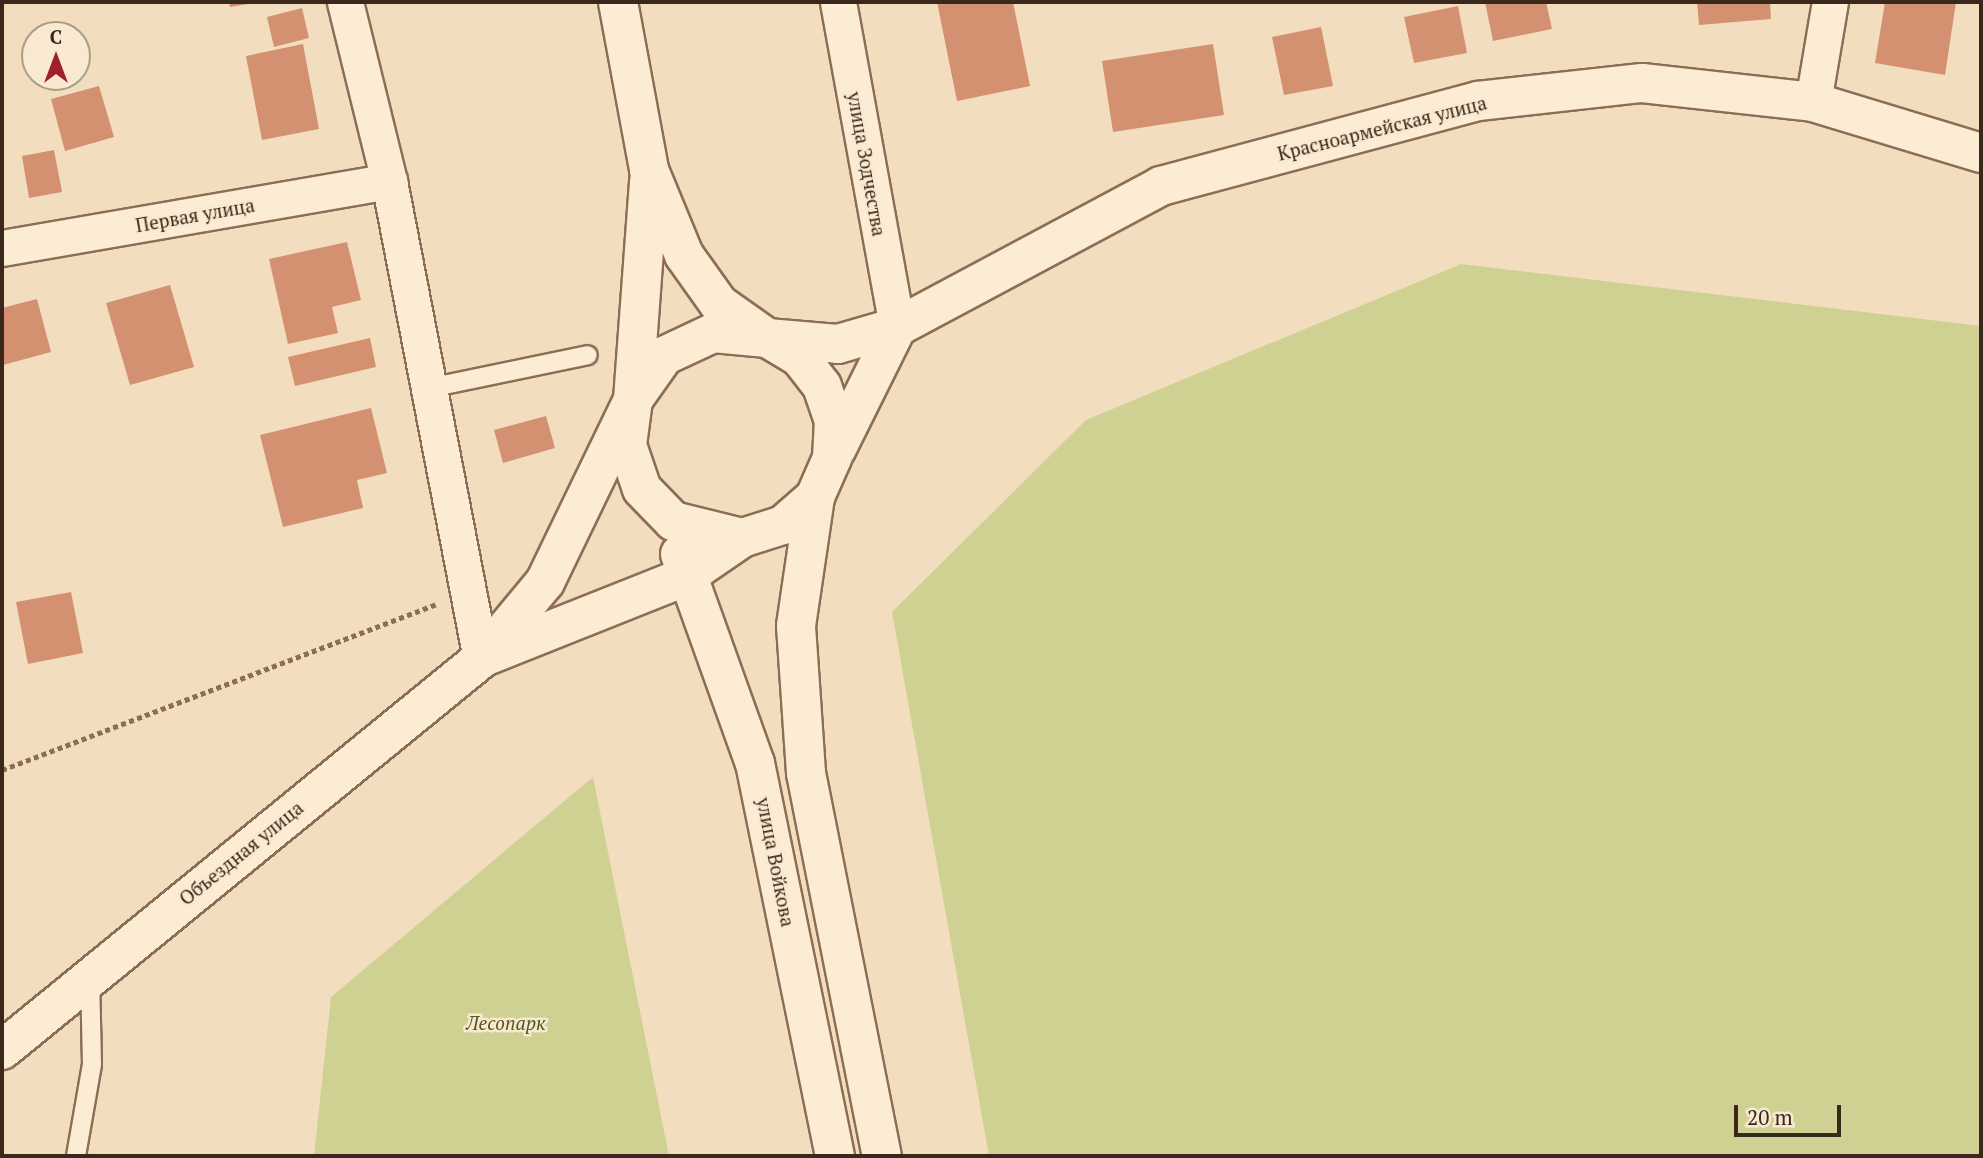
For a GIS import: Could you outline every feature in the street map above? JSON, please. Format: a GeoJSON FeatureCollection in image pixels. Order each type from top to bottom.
{"type":"FeatureCollection","features":[{"type":"Feature","properties":{"kind":"main road"},"geometry":{"type":"LineString","coordinates":[[618,2],[649,170],[684,255],[719,304],[767,338],[799,356],[822,386],[834,421],[832,458]]}},
{"type":"Feature","properties":{"kind":"main road","name":"Красноармейская улица"},"geometry":{"type":"LineString","coordinates":[[767,338],[838,344],[897,327],[1161,186],[1478,101],[1642,83],[1813,102],[1981,153]]}},
{"type":"Feature","properties":{"kind":"main road"},"geometry":{"type":"LineString","coordinates":[[649,170],[628,445],[642,489],[673,521],[742,538]]}},
{"type":"Feature","properties":{"kind":"main road"},"geometry":{"type":"LineString","coordinates":[[883,1156],[806,773],[796,626],[815,497],[897,327]]}},
{"type":"Feature","properties":{"kind":"main road"},"geometry":{"type":"LineString","coordinates":[[481,659],[545,582],[633,400],[664,356],[713,333],[767,338]]}},
{"type":"Feature","properties":{"kind":"main road"},"geometry":{"type":"LineString","coordinates":[[481,659],[685,577],[742,538],[783,525],[815,497]]}},
{"type":"Feature","properties":{"kind":"main road","name":"улица Войкова"},"geometry":{"type":"LineString","coordinates":[[673,521],[685,577],[755,763],[835,1156]]}},
{"type":"Feature","properties":{"kind":"main road","name":"Объездная улица"},"geometry":{"type":"LineString","coordinates":[[2,1050],[90,975],[481,659]]}},
{"type":"Feature","properties":{"kind":"street"},"geometry":{"type":"LineString","coordinates":[[345,2],[389,181],[481,659]]}},
{"type":"Feature","properties":{"kind":"street","name":"улица Зодчества"},"geometry":{"type":"LineString","coordinates":[[838,2],[897,327]]}},
{"type":"Feature","properties":{"kind":"street"},"geometry":{"type":"LineString","coordinates":[[1813,102],[1830,2]]}},
{"type":"Feature","properties":{"kind":"street","name":"Первая улица"},"geometry":{"type":"LineString","coordinates":[[2,248],[389,181]]}},
{"type":"Feature","properties":{"kind":"lane"},"geometry":{"type":"LineString","coordinates":[[429,388],[588,355]]}},
{"type":"Feature","properties":{"kind":"lane"},"geometry":{"type":"LineString","coordinates":[[76,1156],[92,1064],[90,975]]}},
{"type":"Feature","properties":{"kind":"path"},"geometry":{"type":"LineString","coordinates":[[2,770],[468,592]]}},
{"type":"Feature","properties":{"kind":"green space"},"geometry":{"type":"Polygon","coordinates":[[[1461,264],[1981,326],[1981,1156],[989,1156],[892,612],[1086,420],[1461,264]]]}},
{"type":"Feature","properties":{"kind":"green space","name":"Лесопарк"},"geometry":{"type":"Polygon","coordinates":[[[593,777],[669,1156],[314,1156],[331,997],[593,777]]]}},
{"type":"Feature","properties":{"kind":"building"},"geometry":{"type":"Polygon","coordinates":[[[229,2],[253,2],[254,3],[230,7],[229,2]]]}},
{"type":"Feature","properties":{"kind":"building"},"geometry":{"type":"Polygon","coordinates":[[[937,2],[1013,2],[1030,86],[957,101],[937,2]]]}},
{"type":"Feature","properties":{"kind":"building"},"geometry":{"type":"Polygon","coordinates":[[[1485,2],[1546,2],[1552,29],[1493,41],[1485,2]]]}},
{"type":"Feature","properties":{"kind":"building"},"geometry":{"type":"Polygon","coordinates":[[[1697,2],[1770,2],[1771,19],[1699,25],[1697,2]]]}},
{"type":"Feature","properties":{"kind":"building"},"geometry":{"type":"Polygon","coordinates":[[[1885,2],[1956,2],[1945,75],[1875,63],[1885,2]]]}},
{"type":"Feature","properties":{"kind":"building"},"geometry":{"type":"Polygon","coordinates":[[[1458,6],[1467,53],[1414,63],[1404,17],[1458,6]]]}},
{"type":"Feature","properties":{"kind":"building"},"geometry":{"type":"Polygon","coordinates":[[[302,8],[309,38],[274,47],[267,17],[302,8]]]}},
{"type":"Feature","properties":{"kind":"building"},"geometry":{"type":"Polygon","coordinates":[[[1321,27],[1333,86],[1284,95],[1272,37],[1321,27]]]}},
{"type":"Feature","properties":{"kind":"building"},"geometry":{"type":"Polygon","coordinates":[[[303,44],[319,129],[262,140],[246,56],[303,44]]]}},
{"type":"Feature","properties":{"kind":"building"},"geometry":{"type":"Polygon","coordinates":[[[1213,44],[1224,115],[1113,132],[1102,61],[1213,44]]]}},
{"type":"Feature","properties":{"kind":"building"},"geometry":{"type":"Polygon","coordinates":[[[99,86],[114,137],[65,151],[51,99],[91,91],[91,88],[99,86]]]}},
{"type":"Feature","properties":{"kind":"building"},"geometry":{"type":"Polygon","coordinates":[[[54,150],[62,192],[29,198],[22,156],[54,150]]]}},
{"type":"Feature","properties":{"kind":"building"},"geometry":{"type":"Polygon","coordinates":[[[347,242],[361,300],[332,307],[338,333],[288,344],[269,259],[347,242]]]}},
{"type":"Feature","properties":{"kind":"building"},"geometry":{"type":"Polygon","coordinates":[[[170,285],[194,367],[130,385],[106,303],[170,285]]]}},
{"type":"Feature","properties":{"kind":"building"},"geometry":{"type":"Polygon","coordinates":[[[37,299],[51,352],[3,365],[2,308],[37,299]]]}},
{"type":"Feature","properties":{"kind":"building"},"geometry":{"type":"Polygon","coordinates":[[[370,338],[376,367],[295,386],[288,357],[370,338]]]}},
{"type":"Feature","properties":{"kind":"building"},"geometry":{"type":"Polygon","coordinates":[[[371,408],[387,473],[357,480],[363,508],[283,527],[260,435],[371,408]]]}},
{"type":"Feature","properties":{"kind":"building"},"geometry":{"type":"Polygon","coordinates":[[[546,416],[555,448],[503,463],[494,430],[546,416]]]}},
{"type":"Feature","properties":{"kind":"building"},"geometry":{"type":"Polygon","coordinates":[[[71,592],[83,653],[28,664],[16,602],[71,592]]]}}]}
